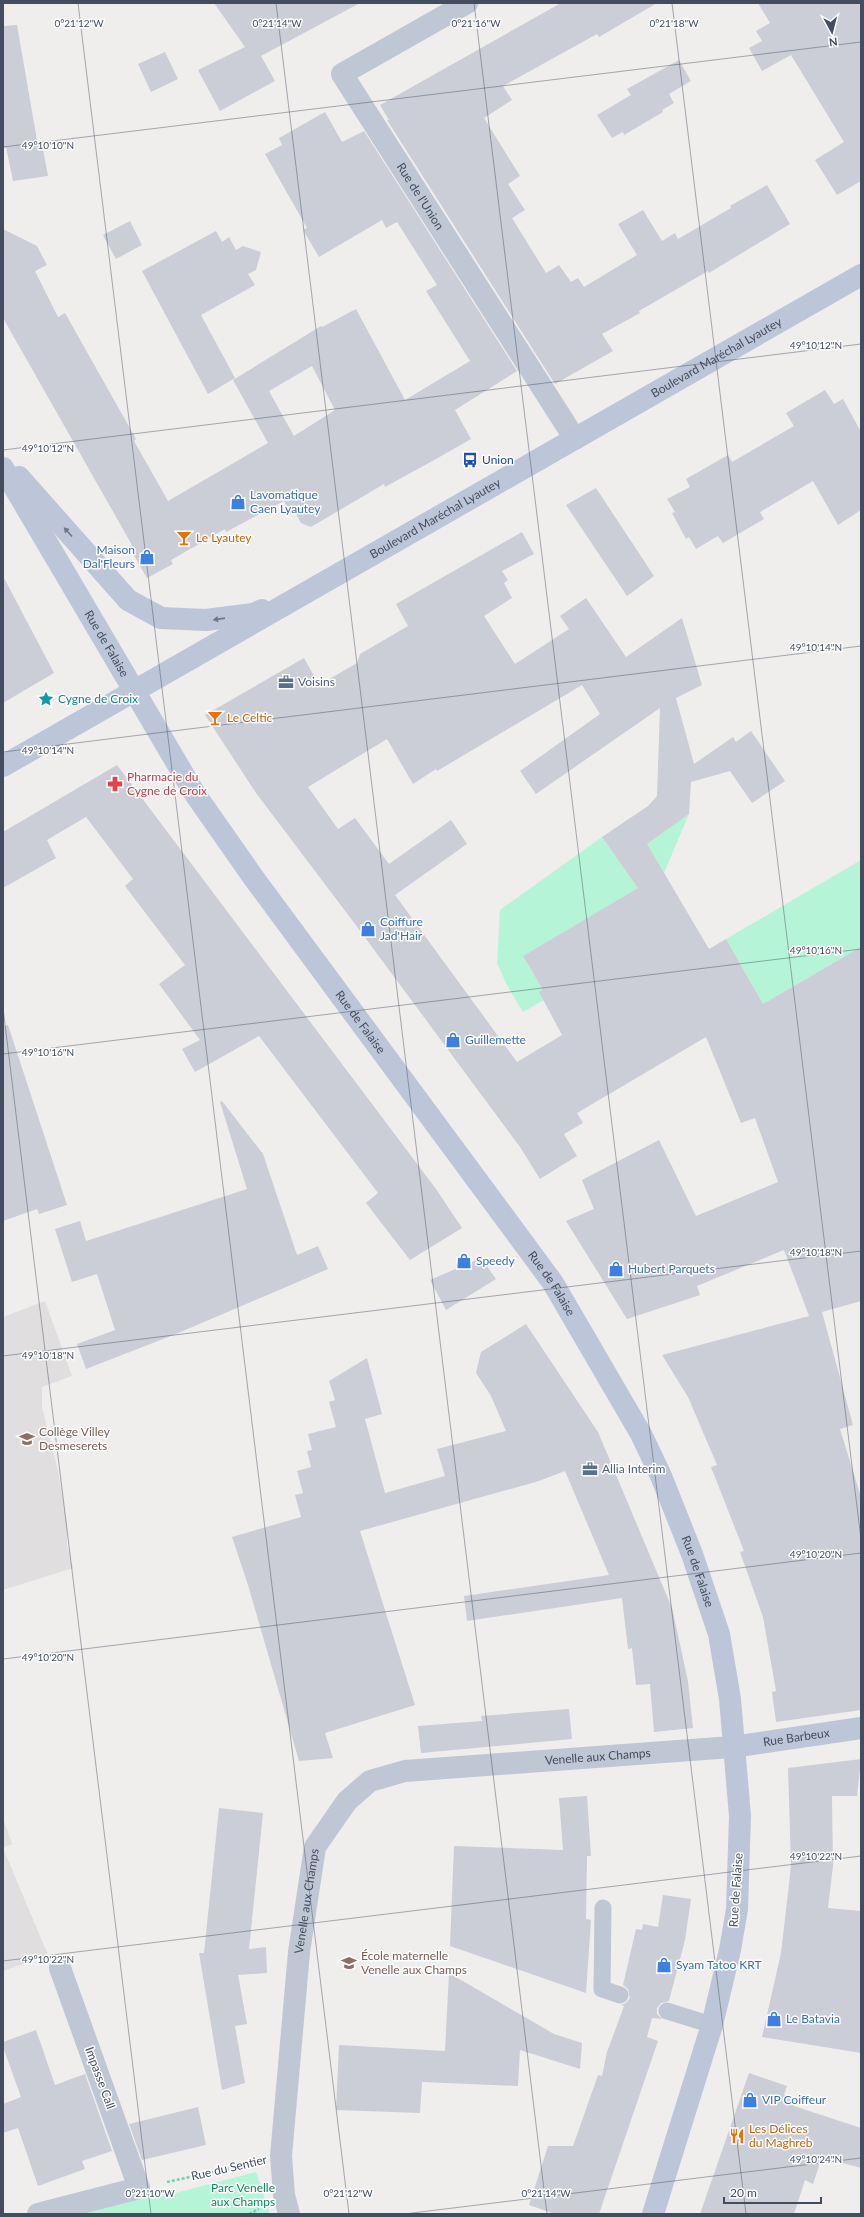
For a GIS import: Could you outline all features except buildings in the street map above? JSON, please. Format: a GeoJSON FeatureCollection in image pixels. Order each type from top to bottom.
{"type":"FeatureCollection","features":[{"type":"Feature","properties":{"kind":"main road","name":"Boulevard Maréchal Lyautey"},"geometry":{"type":"LineString","coordinates":[[3,766],[861,275]]}},
{"type":"Feature","properties":{"kind":"main road"},"geometry":{"type":"LineString","coordinates":[[3,460],[128,600],[161,618],[206,620],[253,614],[309,591]]}},
{"type":"Feature","properties":{"kind":"main road","name":"Rue de Falaise"},"geometry":{"type":"LineString","coordinates":[[3,468],[195,794],[249,871],[553,1282],[641,1434],[679,1520],[718,1634],[730,1699],[732,1747],[740,1816],[737,1909],[730,1950],[712,2025],[653,2214]]}},
{"type":"Feature","properties":{"kind":"main road","name":"Rue Barbeux"},"geometry":{"type":"LineString","coordinates":[[732,1747],[861,1728]]}},
{"type":"Feature","properties":{"kind":"street","name":"Rue de l'Union"},"geometry":{"type":"LineString","coordinates":[[467,3],[342,74],[575,439]]}},
{"type":"Feature","properties":{"kind":"street","name":"Venelle aux Champs"},"geometry":{"type":"LineString","coordinates":[[289,2214],[284,2195],[281,2156],[299,1952],[315,1846],[346,1801],[370,1781],[405,1771],[732,1747]]}},
{"type":"Feature","properties":{"kind":"street","name":"Impasse Call"},"geometry":{"type":"LineString","coordinates":[[60,1968],[139,2188]]}},
{"type":"Feature","properties":{"kind":"street"},"geometry":{"type":"LineString","coordinates":[[38,2214],[139,2188]]}},
{"type":"Feature","properties":{"kind":"lane"},"geometry":{"type":"LineString","coordinates":[[603,1908],[602,1989],[620,1995]]}},
{"type":"Feature","properties":{"kind":"lane"},"geometry":{"type":"LineString","coordinates":[[667,2011],[712,2025]]}},
{"type":"Feature","properties":{"kind":"path","name":"Rue du Sentier"},"geometry":{"type":"LineString","coordinates":[[139,2188],[281,2156]]}},
{"type":"Feature","properties":{"kind":"shaded area","name":"Collège Villey Desmeserets"},"geometry":{"type":"Polygon","coordinates":[[[45,1301],[72,1376],[42,1387],[42,1407],[58,1471],[67,1523],[67,1545],[73,1568],[3,1590],[3,1317],[45,1301]]]}},
{"type":"Feature","properties":{"kind":"shaded area"},"geometry":{"type":"Polygon","coordinates":[[[3,1818],[12,1844],[3,1848],[3,1818]]]}},
{"type":"Feature","properties":{"kind":"shaded area"},"geometry":{"type":"Polygon","coordinates":[[[3,1848],[48,1955],[3,1971],[3,1848]]]}},
{"type":"Feature","properties":{"kind":"green space"},"geometry":{"type":"Polygon","coordinates":[[[689,814],[664,873],[523,956],[543,990],[544,1000],[523,1012],[508,987],[497,963],[500,910],[602,837],[620,862],[689,814]]]}},
{"type":"Feature","properties":{"kind":"green space"},"geometry":{"type":"Polygon","coordinates":[[[861,860],[861,947],[763,1004],[726,939],[861,860]]]}},
{"type":"Feature","properties":{"kind":"green space","name":"Parc Venelle aux Champs"},"geometry":{"type":"Polygon","coordinates":[[[256,2172],[270,2214],[65,2214],[125,2199],[164,2196],[256,2172]]]}},
{"type":"Feature","properties":{"kind":"place","name":"Union"},"geometry":{"type":"Point","coordinates":[470,460]}},
{"type":"Feature","properties":{"kind":"place","name":"Lavomatique Caen Lyautey"},"geometry":{"type":"Point","coordinates":[238,502]}},
{"type":"Feature","properties":{"kind":"place","name":"Le Lyautey"},"geometry":{"type":"Point","coordinates":[184,538]}},
{"type":"Feature","properties":{"kind":"place","name":"Maison Dal'Fleurs"},"geometry":{"type":"Point","coordinates":[147,557]}},
{"type":"Feature","properties":{"kind":"place","name":"Voisins"},"geometry":{"type":"Point","coordinates":[286,682]}},
{"type":"Feature","properties":{"kind":"place","name":"Cygne de Croix"},"geometry":{"type":"Point","coordinates":[46,699]}},
{"type":"Feature","properties":{"kind":"place","name":"Le Celtic"},"geometry":{"type":"Point","coordinates":[215,718]}},
{"type":"Feature","properties":{"kind":"place","name":"Pharmacie du Cygne de Croix"},"geometry":{"type":"Point","coordinates":[115,784]}},
{"type":"Feature","properties":{"kind":"place","name":"Coiffure Jad'Hair"},"geometry":{"type":"Point","coordinates":[368,929]}},
{"type":"Feature","properties":{"kind":"place","name":"Guillemette"},"geometry":{"type":"Point","coordinates":[453,1040]}},
{"type":"Feature","properties":{"kind":"place","name":"Speedy"},"geometry":{"type":"Point","coordinates":[464,1261]}},
{"type":"Feature","properties":{"kind":"place","name":"Hubert Parquets"},"geometry":{"type":"Point","coordinates":[616,1269]}},
{"type":"Feature","properties":{"kind":"place","name":"Collège Villey Desmeserets"},"geometry":{"type":"Point","coordinates":[27,1439]}},
{"type":"Feature","properties":{"kind":"place","name":"Allia Interim"},"geometry":{"type":"Point","coordinates":[590,1469]}},
{"type":"Feature","properties":{"kind":"place","name":"École maternelle Venelle aux Champs"},"geometry":{"type":"Point","coordinates":[349,1963]}},
{"type":"Feature","properties":{"kind":"place","name":"Syam Tatoo KRT"},"geometry":{"type":"Point","coordinates":[664,1965]}},
{"type":"Feature","properties":{"kind":"place","name":"Le Batavia"},"geometry":{"type":"Point","coordinates":[774,2019]}},
{"type":"Feature","properties":{"kind":"place","name":"VIP Coiffeur"},"geometry":{"type":"Point","coordinates":[750,2100]}},
{"type":"Feature","properties":{"kind":"place","name":"Les Délices du Maghreb"},"geometry":{"type":"Point","coordinates":[737,2136]}}]}
